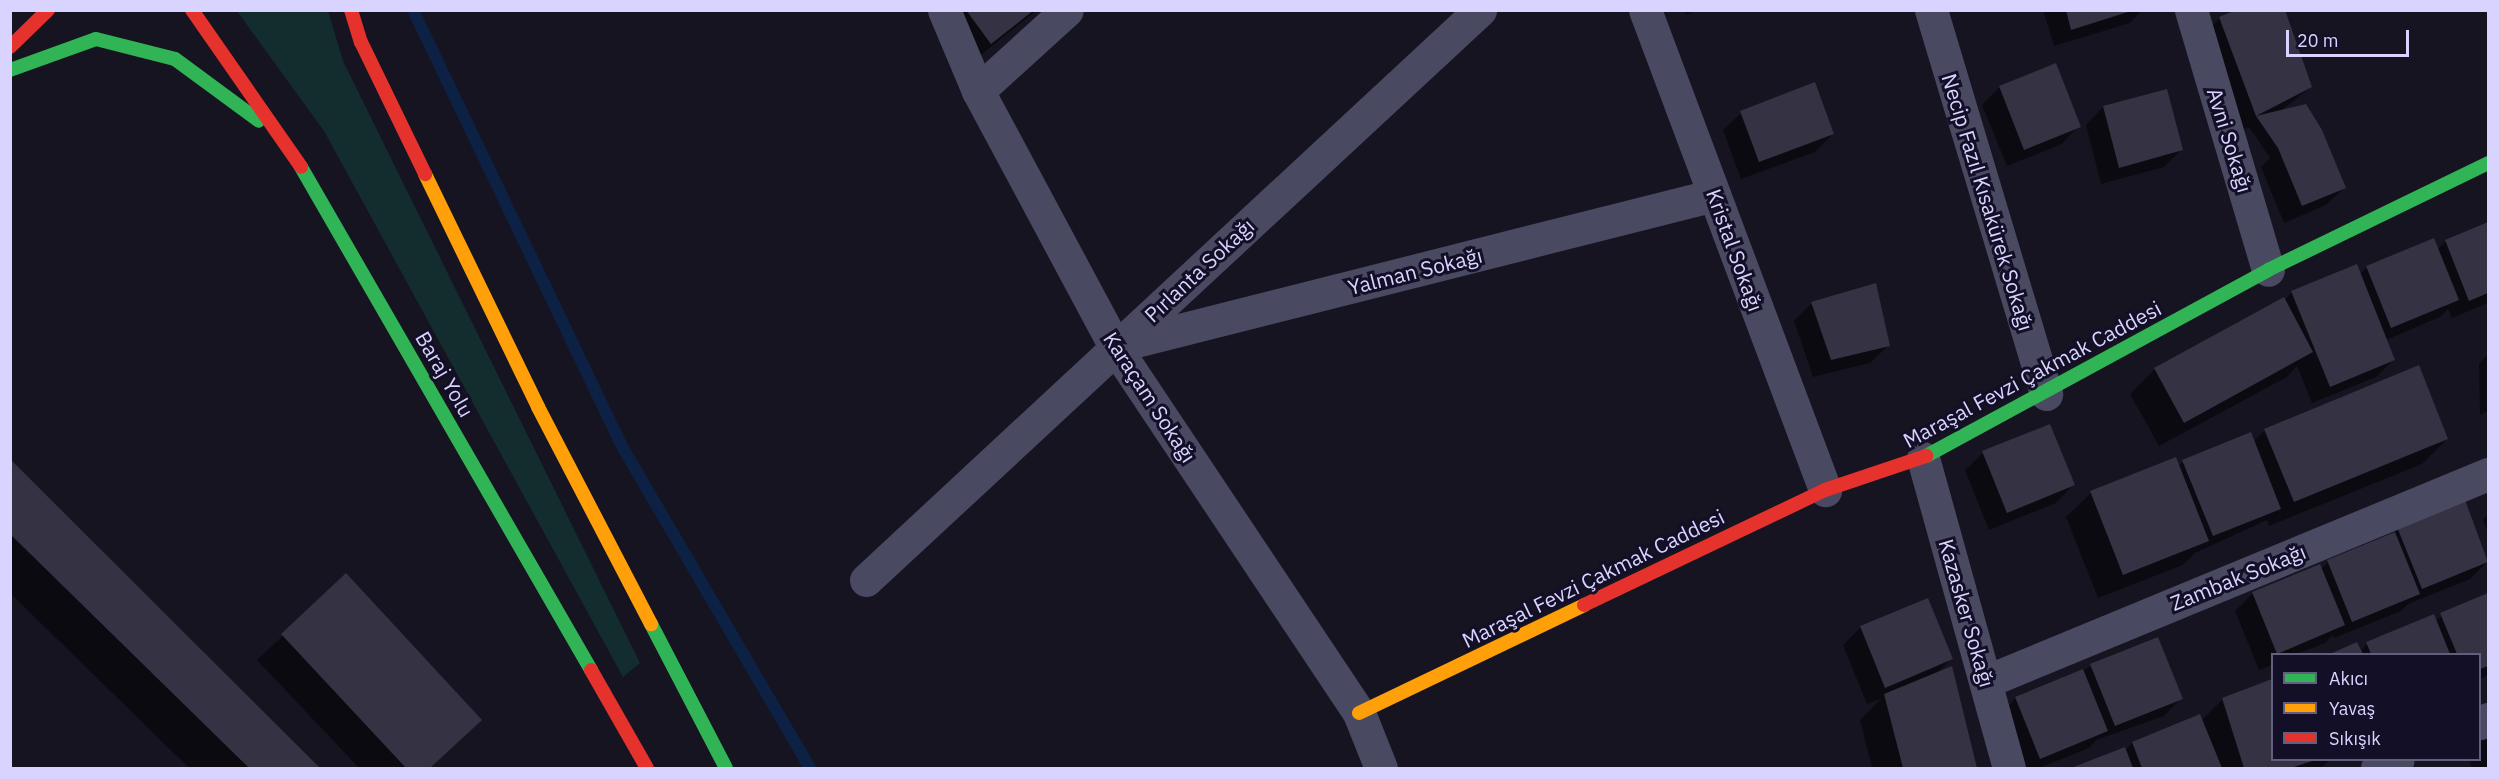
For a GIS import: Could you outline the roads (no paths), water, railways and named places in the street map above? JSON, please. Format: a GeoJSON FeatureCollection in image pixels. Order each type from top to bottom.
{"type":"FeatureCollection","features":[{"type":"Feature","properties":{"kind":"main road"},"geometry":{"type":"LineString","coordinates":[[10,46],[48,10]]}},
{"type":"Feature","properties":{"kind":"main road","name":"Baraj Yolu"},"geometry":{"type":"LineString","coordinates":[[192,10],[285,140],[647,768]]}},
{"type":"Feature","properties":{"kind":"main road"},"geometry":{"type":"LineString","coordinates":[[351,10],[361,42],[538,407],[726,768]]}},
{"type":"Feature","properties":{"kind":"main road"},"geometry":{"type":"LineString","coordinates":[[10,70],[96,39],[175,58],[285,140]]}},
{"type":"Feature","properties":{"kind":"main road","name":"Maraşal Fevzi Çakmak Caddesi"},"geometry":{"type":"LineString","coordinates":[[1359,712],[1825,490],[1923,458],[2046,394],[2268,270],[2488,163]]}},
{"type":"Feature","properties":{"kind":"street","name":"Karaçam Sokağı"},"geometry":{"type":"LineString","coordinates":[[944,10],[978,91],[1115,347],[1359,712],[1381,768]]}},
{"type":"Feature","properties":{"kind":"street"},"geometry":{"type":"LineString","coordinates":[[978,91],[1067,10]]}},
{"type":"Feature","properties":{"kind":"street","name":"Pırlanta Sokağı"},"geometry":{"type":"LineString","coordinates":[[866,580],[1480,10]]}},
{"type":"Feature","properties":{"kind":"street","name":"Kristal Sokağı"},"geometry":{"type":"LineString","coordinates":[[1645,10],[1825,490]]}},
{"type":"Feature","properties":{"kind":"street","name":"Necip Fazıl Kısakürek Sokağı"},"geometry":{"type":"LineString","coordinates":[[1930,10],[2046,394]]}},
{"type":"Feature","properties":{"kind":"street","name":"Avni Sokağı"},"geometry":{"type":"LineString","coordinates":[[2190,10],[2268,270]]}},
{"type":"Feature","properties":{"kind":"street","name":"Yalman Sokağı"},"geometry":{"type":"LineString","coordinates":[[1115,347],[1714,195]]}},
{"type":"Feature","properties":{"kind":"street","name":"Kazasker Sokağı"},"geometry":{"type":"LineString","coordinates":[[1923,458],[1987,681],[2009,768]]}},
{"type":"Feature","properties":{"kind":"street","name":"Zambak Sokağı"},"geometry":{"type":"LineString","coordinates":[[1987,681],[2488,474]]}},
{"type":"Feature","properties":{"kind":"street"},"geometry":{"type":"LineString","coordinates":[[2377,768],[2393,761]]}},
{"type":"Feature","properties":{"kind":"waterway"},"geometry":{"type":"LineString","coordinates":[[413,10],[623,448],[810,768]]}}]}
